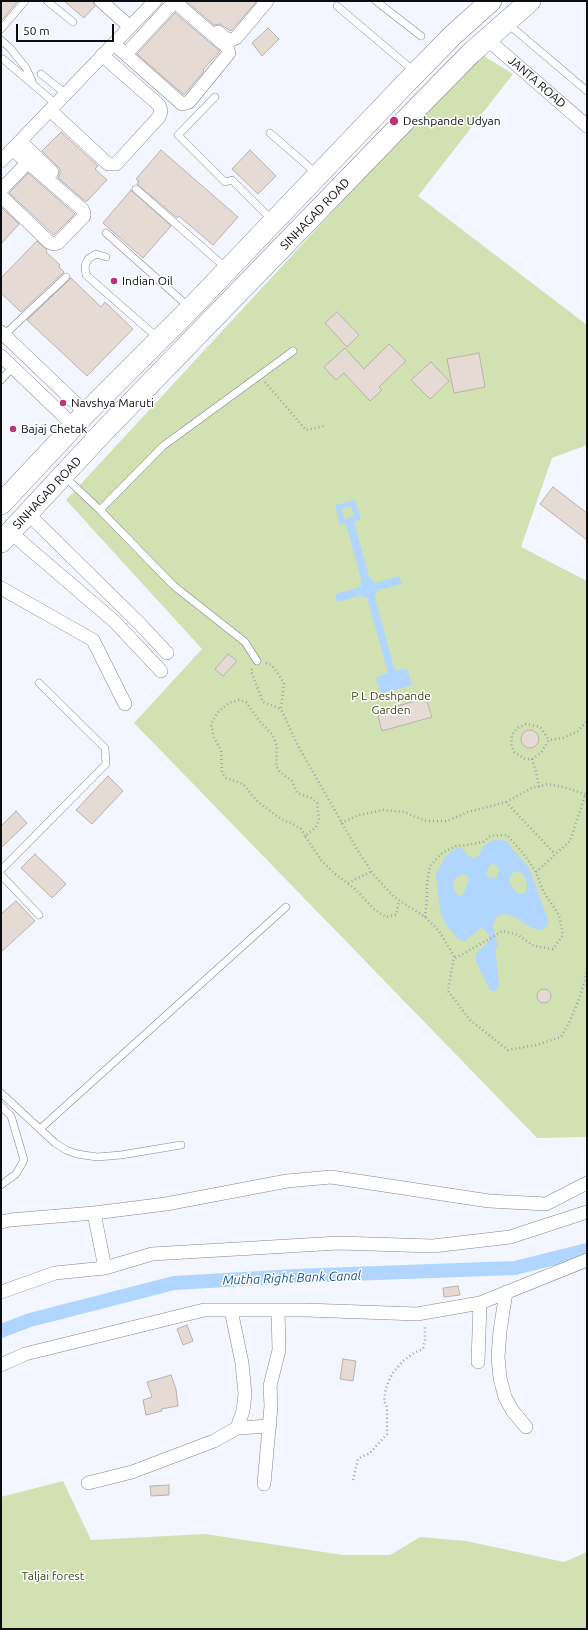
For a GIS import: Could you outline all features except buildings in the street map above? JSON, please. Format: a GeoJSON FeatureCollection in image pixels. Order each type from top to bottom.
{"type":"FeatureCollection","features":[{"type":"Feature","properties":{"kind":"main road","name":"SINHAGAD ROAD"},"geometry":{"type":"LineString","coordinates":[[6,496],[228,269],[453,35],[492,1]]}},
{"type":"Feature","properties":{"kind":"main road","name":"SINHAGAD ROAD"},"geometry":{"type":"LineString","coordinates":[[6,537],[98,438],[424,100],[487,39],[530,1]]}},
{"type":"Feature","properties":{"kind":"main road"},"geometry":{"type":"LineString","coordinates":[[80,420],[98,438]]}},
{"type":"Feature","properties":{"kind":"street"},"geometry":{"type":"LineString","coordinates":[[101,1],[130,27]]}},
{"type":"Feature","properties":{"kind":"street"},"geometry":{"type":"LineString","coordinates":[[1,161],[155,1]]}},
{"type":"Feature","properties":{"kind":"street"},"geometry":{"type":"LineString","coordinates":[[114,44],[182,104],[189,102],[229,53],[226,47],[177,1]]}},
{"type":"Feature","properties":{"kind":"street"},"geometry":{"type":"LineString","coordinates":[[177,1],[225,38],[231,40],[236,38],[267,1]]}},
{"type":"Feature","properties":{"kind":"street"},"geometry":{"type":"LineString","coordinates":[[126,54],[177,1]]}},
{"type":"Feature","properties":{"kind":"street","name":"JANTA ROAD"},"geometry":{"type":"LineString","coordinates":[[487,39],[587,126]]}},
{"type":"Feature","properties":{"kind":"street"},"geometry":{"type":"LineString","coordinates":[[51,109],[108,164],[116,164],[159,117],[161,111],[159,105],[102,55]]}},
{"type":"Feature","properties":{"kind":"street"},"geometry":{"type":"LineString","coordinates":[[51,109],[108,171]]}},
{"type":"Feature","properties":{"kind":"street"},"geometry":{"type":"LineString","coordinates":[[1,196],[49,242],[54,244],[58,243],[84,216],[82,209],[28,162],[16,145]]}},
{"type":"Feature","properties":{"kind":"street"},"geometry":{"type":"LineString","coordinates":[[16,145],[80,200]]}},
{"type":"Feature","properties":{"kind":"street"},"geometry":{"type":"LineString","coordinates":[[1,190],[28,162]]}},
{"type":"Feature","properties":{"kind":"street"},"geometry":{"type":"LineString","coordinates":[[3,333],[80,420]]}},
{"type":"Feature","properties":{"kind":"street"},"geometry":{"type":"LineString","coordinates":[[1,356],[80,420]]}},
{"type":"Feature","properties":{"kind":"street"},"geometry":{"type":"LineString","coordinates":[[27,513],[140,624],[167,653]]}},
{"type":"Feature","properties":{"kind":"street"},"geometry":{"type":"LineString","coordinates":[[6,537],[115,622],[161,671]]}},
{"type":"Feature","properties":{"kind":"street"},"geometry":{"type":"LineString","coordinates":[[1,588],[93,640],[125,704]]}},
{"type":"Feature","properties":{"kind":"street"},"geometry":{"type":"LineString","coordinates":[[1,1222],[166,1204],[287,1181],[331,1177],[489,1201],[546,1204],[587,1183]]}},
{"type":"Feature","properties":{"kind":"street"},"geometry":{"type":"LineString","coordinates":[[1,1292],[55,1273],[105,1268],[152,1254],[338,1243],[433,1246],[510,1237],[587,1212]]}},
{"type":"Feature","properties":{"kind":"street"},"geometry":{"type":"LineString","coordinates":[[94,1213],[105,1268]]}},
{"type":"Feature","properties":{"kind":"street"},"geometry":{"type":"LineString","coordinates":[[1,1365],[25,1354],[204,1310],[278,1310],[417,1314],[480,1303],[587,1260]]}},
{"type":"Feature","properties":{"kind":"street"},"geometry":{"type":"LineString","coordinates":[[506,1292],[499,1337],[498,1357],[500,1378],[505,1398],[512,1410],[526,1427]]}},
{"type":"Feature","properties":{"kind":"street"},"geometry":{"type":"LineString","coordinates":[[478,1362],[480,1303]]}},
{"type":"Feature","properties":{"kind":"street"},"geometry":{"type":"LineString","coordinates":[[231,1310],[242,1363],[245,1394],[243,1411],[237,1428]]}},
{"type":"Feature","properties":{"kind":"street"},"geometry":{"type":"LineString","coordinates":[[264,1484],[270,1426],[270,1386],[279,1350],[278,1310]]}},
{"type":"Feature","properties":{"kind":"street"},"geometry":{"type":"LineString","coordinates":[[88,1483],[132,1472],[214,1441],[237,1428],[270,1426]]}},
{"type":"Feature","properties":{"kind":"lane"},"geometry":{"type":"LineString","coordinates":[[1,29],[25,1]]}},
{"type":"Feature","properties":{"kind":"lane"},"geometry":{"type":"LineString","coordinates":[[47,1],[73,22]]}},
{"type":"Feature","properties":{"kind":"lane"},"geometry":{"type":"LineString","coordinates":[[376,1],[421,36]]}},
{"type":"Feature","properties":{"kind":"lane"},"geometry":{"type":"LineString","coordinates":[[337,6],[416,73]]}},
{"type":"Feature","properties":{"kind":"lane"},"geometry":{"type":"LineString","coordinates":[[506,22],[587,91]]}},
{"type":"Feature","properties":{"kind":"lane"},"geometry":{"type":"LineString","coordinates":[[1,40],[11,49],[26,68],[33,84],[51,109]]}},
{"type":"Feature","properties":{"kind":"lane"},"geometry":{"type":"LineString","coordinates":[[11,49],[2,60],[33,84]]}},
{"type":"Feature","properties":{"kind":"lane"},"geometry":{"type":"LineString","coordinates":[[41,74],[66,94]]}},
{"type":"Feature","properties":{"kind":"lane"},"geometry":{"type":"LineString","coordinates":[[215,97],[178,135],[225,182],[232,180],[273,221]]}},
{"type":"Feature","properties":{"kind":"lane"},"geometry":{"type":"LineString","coordinates":[[270,133],[318,175]]}},
{"type":"Feature","properties":{"kind":"lane"},"geometry":{"type":"LineString","coordinates":[[136,189],[228,269]]}},
{"type":"Feature","properties":{"kind":"lane"},"geometry":{"type":"LineString","coordinates":[[106,233],[190,308]]}},
{"type":"Feature","properties":{"kind":"lane"},"geometry":{"type":"LineString","coordinates":[[106,257],[96,254],[88,259],[86,275],[160,339]]}},
{"type":"Feature","properties":{"kind":"lane"},"geometry":{"type":"LineString","coordinates":[[3,333],[66,277]]}},
{"type":"Feature","properties":{"kind":"lane"},"geometry":{"type":"LineString","coordinates":[[100,510],[163,446],[293,351]]}},
{"type":"Feature","properties":{"kind":"lane"},"geometry":{"type":"LineString","coordinates":[[1,380],[13,367]]}},
{"type":"Feature","properties":{"kind":"lane"},"geometry":{"type":"LineString","coordinates":[[63,475],[100,510],[174,586],[245,642],[257,661]]}},
{"type":"Feature","properties":{"kind":"lane"},"geometry":{"type":"LineString","coordinates":[[1,870],[106,764],[105,748],[39,683]]}},
{"type":"Feature","properties":{"kind":"lane"},"geometry":{"type":"LineString","coordinates":[[1,875],[39,915]]}},
{"type":"Feature","properties":{"kind":"lane"},"geometry":{"type":"LineString","coordinates":[[40,1129],[286,907]]}},
{"type":"Feature","properties":{"kind":"lane"},"geometry":{"type":"LineString","coordinates":[[1,1093],[55,1143],[66,1150],[97,1157],[121,1155],[181,1145]]}},
{"type":"Feature","properties":{"kind":"lane"},"geometry":{"type":"LineString","coordinates":[[1,1106],[11,1116],[24,1160],[16,1174],[1,1186]]}},
{"type":"Feature","properties":{"kind":"path"},"geometry":{"type":"LineString","coordinates":[[260,375],[306,430],[324,426]]}},
{"type":"Feature","properties":{"kind":"path"},"geometry":{"type":"LineString","coordinates":[[281,709],[262,702],[251,671],[257,661],[272,665],[284,684],[281,709],[297,744],[341,822],[372,871],[394,897],[425,917],[439,931],[454,956],[448,991],[470,1020],[508,1050],[536,1045],[561,1037],[578,1002],[587,968]]}},
{"type":"Feature","properties":{"kind":"path"},"geometry":{"type":"LineString","coordinates":[[305,836],[316,827],[319,819],[317,803],[311,798],[297,793],[292,781],[280,772],[276,766],[277,746],[272,734],[261,723],[246,702],[239,700],[229,703],[217,713],[211,724],[214,738],[221,750],[222,773],[226,778],[243,784],[258,802],[281,819],[301,829],[305,836],[321,860],[348,883],[374,909],[386,916],[396,915],[399,901]]}},
{"type":"Feature","properties":{"kind":"path"},"geometry":{"type":"LineString","coordinates":[[549,740],[540,726],[526,724],[518,728],[512,735],[511,744],[514,752],[525,759],[532,760],[541,753],[549,740],[562,738],[578,731],[587,721]]}},
{"type":"Feature","properties":{"kind":"path"},"geometry":{"type":"LineString","coordinates":[[532,760],[539,787]]}},
{"type":"Feature","properties":{"kind":"path"},"geometry":{"type":"LineString","coordinates":[[341,822],[358,815],[383,810],[404,812],[426,821],[447,821],[468,812],[506,802],[532,788],[548,784],[586,795]]}},
{"type":"Feature","properties":{"kind":"path"},"geometry":{"type":"LineString","coordinates":[[536,872],[570,841],[587,790]]}},
{"type":"Feature","properties":{"kind":"path"},"geometry":{"type":"LineString","coordinates":[[506,802],[555,854]]}},
{"type":"Feature","properties":{"kind":"path"},"geometry":{"type":"LineString","coordinates":[[425,917],[427,884],[430,866],[441,854],[456,846],[483,842],[490,836],[507,835],[524,853],[536,872],[543,892],[559,915],[563,934],[553,949],[534,946],[518,935],[503,931],[454,959]]}},
{"type":"Feature","properties":{"kind":"path"},"geometry":{"type":"LineString","coordinates":[[348,883],[372,871]]}},
{"type":"Feature","properties":{"kind":"path"},"geometry":{"type":"LineString","coordinates":[[353,1480],[358,1459],[369,1454],[387,1434],[387,1407],[384,1401],[386,1388],[392,1374],[403,1361],[414,1352],[423,1349],[425,1340],[422,1313]]}},
{"type":"Feature","properties":{"kind":"green space","name":"P L Deshpande Garden"},"geometry":{"type":"Polygon","coordinates":[[[479,53],[513,74],[418,196],[587,325],[587,445],[552,458],[521,547],[587,581],[587,1137],[537,1138],[134,723],[202,649],[66,500],[479,53]]]}},
{"type":"Feature","properties":{"kind":"green space","name":"Taljai forest"},"geometry":{"type":"Polygon","coordinates":[[[63,1481],[91,1540],[205,1534],[343,1555],[390,1555],[420,1537],[466,1541],[564,1562],[587,1552],[587,1629],[1,1629],[1,1497],[63,1481]]]}},
{"type":"Feature","properties":{"kind":"water"},"geometry":{"type":"Polygon","coordinates":[[[355,500],[361,519],[354,522],[370,580],[373,580],[374,583],[399,576],[402,584],[376,591],[377,594],[374,595],[395,671],[407,668],[412,685],[381,694],[376,677],[388,673],[367,597],[363,598],[362,595],[337,602],[335,594],[360,587],[359,584],[362,583],[346,524],[340,525],[335,505],[355,500]],[[351,506],[341,509],[344,519],[354,516],[351,506]]]}},
{"type":"Feature","properties":{"kind":"water"},"geometry":{"type":"Polygon","coordinates":[[[494,840],[506,841],[529,868],[548,920],[548,925],[542,930],[532,928],[515,917],[508,915],[502,914],[496,918],[493,925],[498,947],[495,949],[499,986],[495,991],[489,989],[475,956],[478,951],[486,945],[489,940],[489,935],[484,929],[481,928],[465,941],[459,940],[445,923],[440,911],[436,874],[444,858],[458,847],[461,847],[468,856],[474,858],[480,855],[483,846],[494,840]],[[491,864],[486,872],[488,877],[497,877],[499,871],[496,865],[491,864]],[[515,871],[510,876],[510,884],[517,893],[523,894],[527,887],[526,878],[520,872],[515,871]],[[463,874],[455,878],[453,884],[454,890],[458,896],[461,896],[464,893],[469,879],[467,875],[463,874]]]}},
{"type":"Feature","properties":{"kind":"waterway","name":"Mutha Right Bank Canal"},"geometry":{"type":"LineString","coordinates":[[1,1331],[30,1320],[174,1283],[295,1276],[515,1268],[587,1250]]}},
{"type":"Feature","properties":{"kind":"place","name":"Deshpande Udyan"},"geometry":{"type":"Point","coordinates":[394,121]}},
{"type":"Feature","properties":{"kind":"place","name":"Indian Oil"},"geometry":{"type":"Point","coordinates":[114,281]}},
{"type":"Feature","properties":{"kind":"place","name":"Navshya Maruti"},"geometry":{"type":"Point","coordinates":[63,403]}},
{"type":"Feature","properties":{"kind":"place","name":"Bajaj Chetak"},"geometry":{"type":"Point","coordinates":[13,429]}}]}
